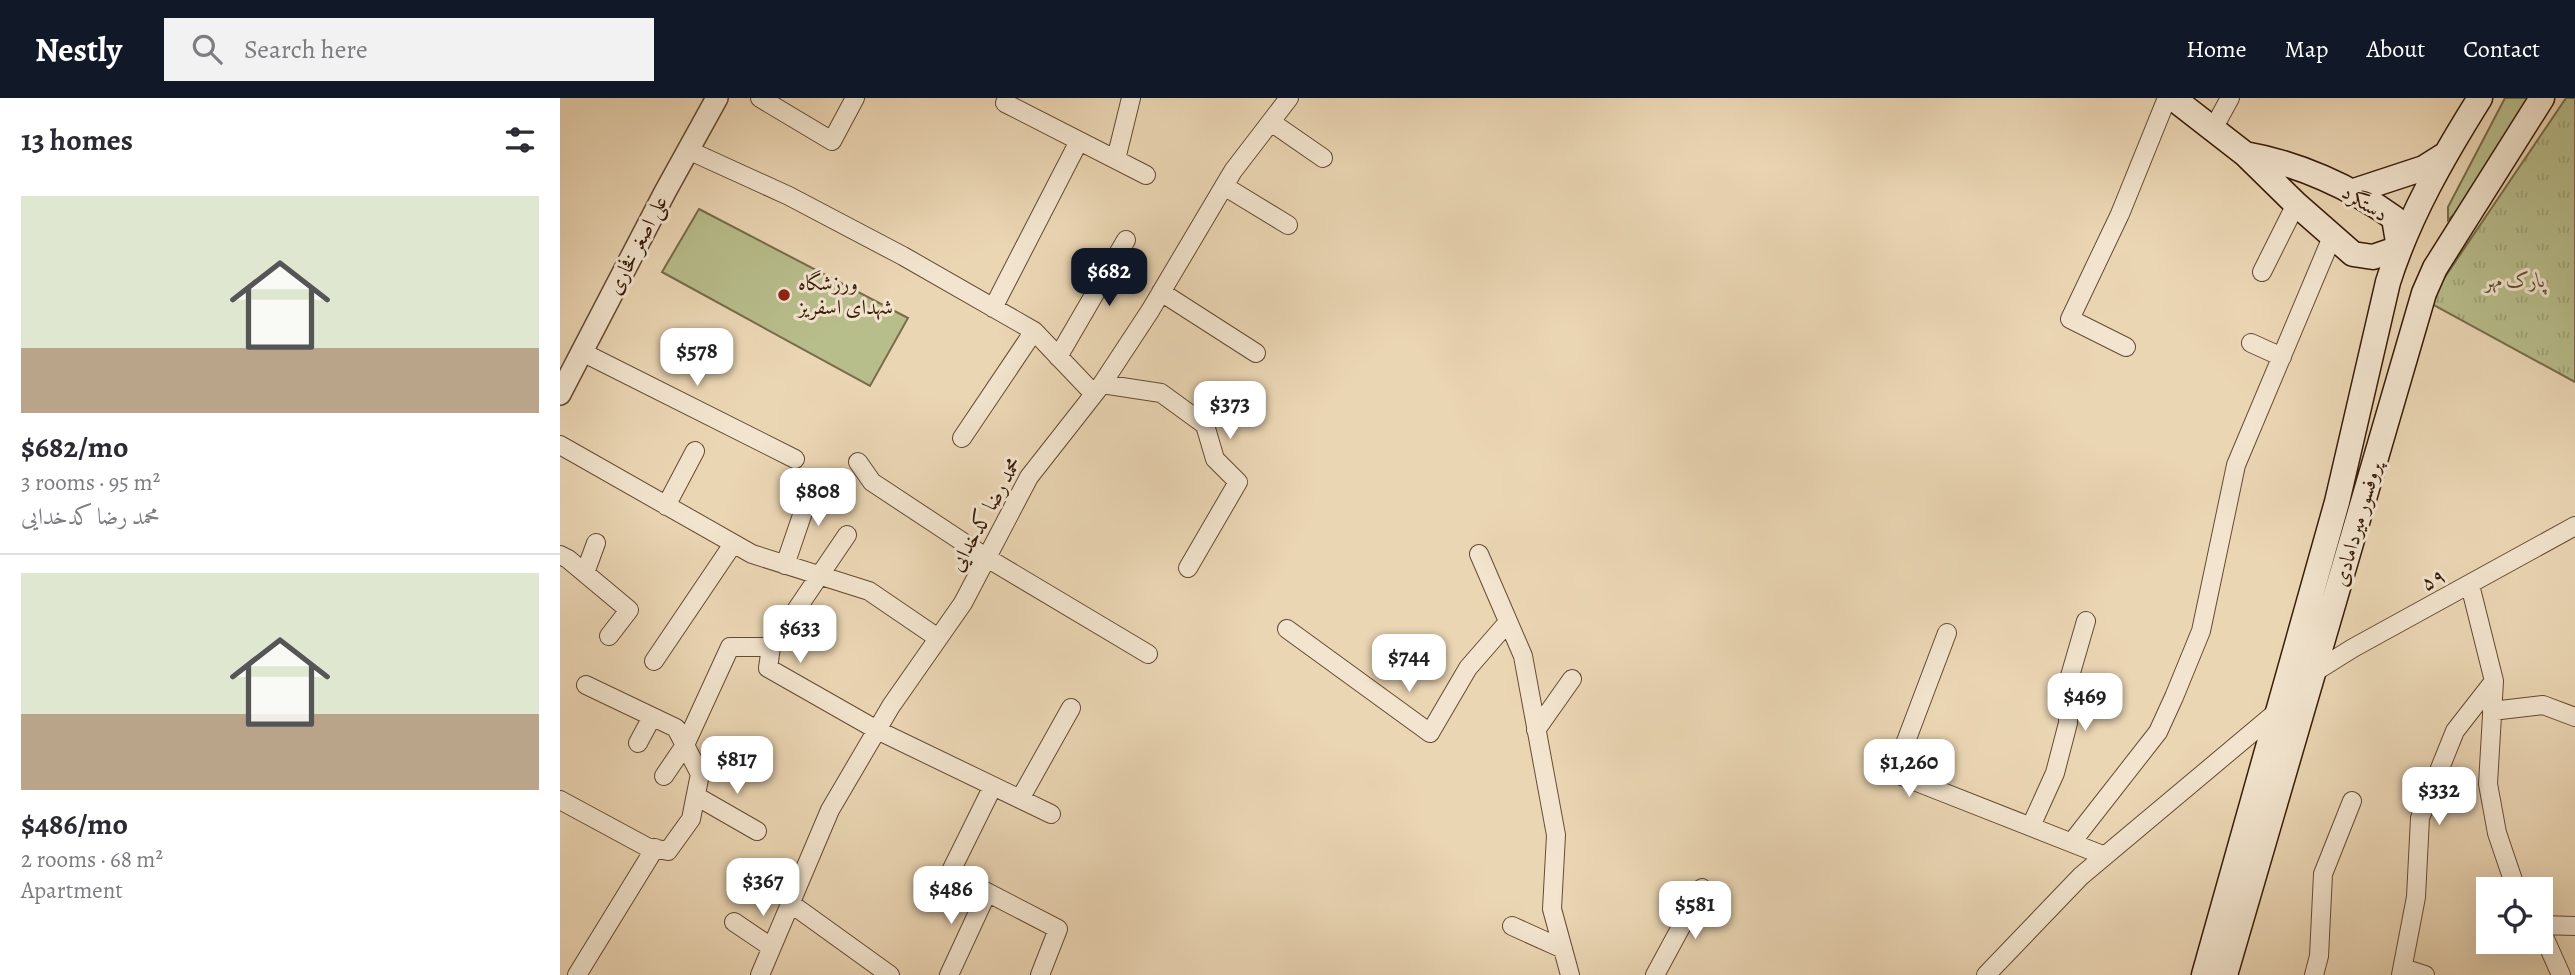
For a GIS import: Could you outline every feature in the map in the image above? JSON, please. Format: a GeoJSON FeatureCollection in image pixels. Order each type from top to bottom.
{"type":"FeatureCollection","features":[{"type":"Feature","properties":{"kind":"main road","name":"دستگرد"},"geometry":{"type":"LineString","coordinates":[[2173,98],[2245,154],[2353,254],[2373,257],[2399,248],[2394,218],[2375,204],[2270,158],[2245,154]]}},
{"type":"Feature","properties":{"kind":"main road","name":"پروفسور میردامادی"},"geometry":{"type":"LineString","coordinates":[[2204,975],[2337,502],[2383,303],[2399,248],[2443,156],[2480,98]]}},
{"type":"Feature","properties":{"kind":"main road","name":"پروفسور میردامادی"},"geometry":{"type":"LineString","coordinates":[[2225,975],[2424,293],[2435,268],[2542,98]]}},
{"type":"Feature","properties":{"kind":"main road"},"geometry":{"type":"LineString","coordinates":[[2326,231],[2345,189],[2424,168],[2443,156]]}},
{"type":"Feature","properties":{"kind":"main road"},"geometry":{"type":"LineString","coordinates":[[2399,248],[2435,268]]}},
{"type":"Feature","properties":{"kind":"main road"},"geometry":{"type":"LineString","coordinates":[[2353,254],[2369,272],[2383,303]]}},
{"type":"Feature","properties":{"kind":"street","name":"علی اصغر فخاری"},"geometry":{"type":"LineString","coordinates":[[561,388],[717,98]]}},
{"type":"Feature","properties":{"kind":"street"},"geometry":{"type":"LineString","coordinates":[[760,98],[832,141],[855,98]]}},
{"type":"Feature","properties":{"kind":"street"},"geometry":{"type":"LineString","coordinates":[[1115,159],[1131,98]]}},
{"type":"Feature","properties":{"kind":"street","name":"محمد رضا کدخدایی"},"geometry":{"type":"LineString","coordinates":[[760,975],[830,810],[877,730],[963,603],[1029,477],[1098,389],[1161,292],[1224,186],[1289,98]]}},
{"type":"Feature","properties":{"kind":"street"},"geometry":{"type":"LineString","coordinates":[[2126,347],[2070,319],[2120,214],[2167,98]]}},
{"type":"Feature","properties":{"kind":"street"},"geometry":{"type":"LineString","coordinates":[[2213,129],[2230,98]]}},
{"type":"Feature","properties":{"kind":"street"},"geometry":{"type":"LineString","coordinates":[[1005,103],[1146,175]]}},
{"type":"Feature","properties":{"kind":"street"},"geometry":{"type":"LineString","coordinates":[[1271,122],[1323,158]]}},
{"type":"Feature","properties":{"kind":"street"},"geometry":{"type":"LineString","coordinates":[[993,308],[1079,141]]}},
{"type":"Feature","properties":{"kind":"street"},"geometry":{"type":"LineString","coordinates":[[688,150],[811,208],[903,256],[1034,331],[1058,357],[1098,389],[1161,393],[1205,425],[1215,458],[1238,482],[1188,568]]}},
{"type":"Feature","properties":{"kind":"street"},"geometry":{"type":"LineString","coordinates":[[1224,186],[1288,225]]}},
{"type":"Feature","properties":{"kind":"street"},"geometry":{"type":"LineString","coordinates":[[2262,272],[2296,204]]}},
{"type":"Feature","properties":{"kind":"street"},"geometry":{"type":"LineString","coordinates":[[2072,842],[2158,732],[2169,709],[2201,631],[2236,465],[2283,357],[2326,231]]}},
{"type":"Feature","properties":{"kind":"street"},"geometry":{"type":"LineString","coordinates":[[1058,357],[1126,240]]}},
{"type":"Feature","properties":{"kind":"street"},"geometry":{"type":"LineString","coordinates":[[1161,292],[1256,353]]}},
{"type":"Feature","properties":{"kind":"street"},"geometry":{"type":"LineString","coordinates":[[962,438],[1034,331]]}},
{"type":"Feature","properties":{"kind":"street"},"geometry":{"type":"LineString","coordinates":[[2250,343],[2283,357]]}},
{"type":"Feature","properties":{"kind":"street"},"geometry":{"type":"LineString","coordinates":[[582,352],[795,459]]}},
{"type":"Feature","properties":{"kind":"street"},"geometry":{"type":"LineString","coordinates":[[560,445],[752,554],[869,591],[938,638]]}},
{"type":"Feature","properties":{"kind":"street"},"geometry":{"type":"LineString","coordinates":[[666,506],[695,451]]}},
{"type":"Feature","properties":{"kind":"street"},"geometry":{"type":"LineString","coordinates":[[858,462],[872,482],[987,558],[1147,654]]}},
{"type":"Feature","properties":{"kind":"street"},"geometry":{"type":"LineString","coordinates":[[785,565],[814,480]]}},
{"type":"Feature","properties":{"kind":"street","name":"۵۹"},"geometry":{"type":"LineString","coordinates":[[2313,673],[2353,648],[2575,526]]}},
{"type":"Feature","properties":{"kind":"street"},"geometry":{"type":"LineString","coordinates":[[848,536],[771,647],[768,668],[877,730],[1051,814]]}},
{"type":"Feature","properties":{"kind":"street"},"geometry":{"type":"LineString","coordinates":[[585,573],[596,542]]}},
{"type":"Feature","properties":{"kind":"street"},"geometry":{"type":"LineString","coordinates":[[654,661],[733,544]]}},
{"type":"Feature","properties":{"kind":"street"},"geometry":{"type":"LineString","coordinates":[[1479,554],[1522,656],[1556,835],[1552,909],[1570,975]]}},
{"type":"Feature","properties":{"kind":"street"},"geometry":{"type":"LineString","coordinates":[[560,555],[629,610],[609,636]]}},
{"type":"Feature","properties":{"kind":"street"},"geometry":{"type":"LineString","coordinates":[[2470,585],[2494,681],[2488,784],[2497,833],[2511,877]]}},
{"type":"Feature","properties":{"kind":"street"},"geometry":{"type":"LineString","coordinates":[[2031,826],[2056,773],[2067,723],[2070,676],[2086,621]]}},
{"type":"Feature","properties":{"kind":"street"},"geometry":{"type":"LineString","coordinates":[[1287,629],[1430,733],[1468,668],[1507,622]]}},
{"type":"Feature","properties":{"kind":"street"},"geometry":{"type":"LineString","coordinates":[[1947,633],[1894,772],[2105,856]]}},
{"type":"Feature","properties":{"kind":"street"},"geometry":{"type":"LineString","coordinates":[[664,776],[685,745],[730,646],[771,647]]}},
{"type":"Feature","properties":{"kind":"street"},"geometry":{"type":"LineString","coordinates":[[1536,730],[1572,679]]}},
{"type":"Feature","properties":{"kind":"street"},"geometry":{"type":"LineString","coordinates":[[2425,975],[2402,972],[2416,897],[2420,818],[2455,731],[2494,681]]}},
{"type":"Feature","properties":{"kind":"street"},"geometry":{"type":"LineString","coordinates":[[560,800],[646,847],[668,851],[691,819],[700,774],[676,728],[586,685]]}},
{"type":"Feature","properties":{"kind":"street"},"geometry":{"type":"LineString","coordinates":[[2492,711],[2543,705],[2575,717]]}},
{"type":"Feature","properties":{"kind":"street"},"geometry":{"type":"LineString","coordinates":[[1020,799],[1071,708]]}},
{"type":"Feature","properties":{"kind":"street"},"geometry":{"type":"LineString","coordinates":[[1986,975],[2081,876],[2280,710]]}},
{"type":"Feature","properties":{"kind":"street"},"geometry":{"type":"LineString","coordinates":[[638,743],[652,717]]}},
{"type":"Feature","properties":{"kind":"street"},"geometry":{"type":"LineString","coordinates":[[993,786],[950,873],[1058,929],[1040,975]]}},
{"type":"Feature","properties":{"kind":"street"},"geometry":{"type":"LineString","coordinates":[[696,796],[757,831]]}},
{"type":"Feature","properties":{"kind":"street"},"geometry":{"type":"LineString","coordinates":[[2314,975],[2319,956],[2323,874],[2352,802]]}},
{"type":"Feature","properties":{"kind":"street"},"geometry":{"type":"LineString","coordinates":[[577,975],[655,848]]}},
{"type":"Feature","properties":{"kind":"street"},"geometry":{"type":"LineString","coordinates":[[1655,975],[1702,888]]}},
{"type":"Feature","properties":{"kind":"street"},"geometry":{"type":"LineString","coordinates":[[949,975],[987,893]]}},
{"type":"Feature","properties":{"kind":"street"},"geometry":{"type":"LineString","coordinates":[[790,903],[890,975]]}},
{"type":"Feature","properties":{"kind":"street"},"geometry":{"type":"LineString","coordinates":[[734,922],[771,947]]}},
{"type":"Feature","properties":{"kind":"street"},"geometry":{"type":"LineString","coordinates":[[1512,926],[1563,948]]}},
{"type":"Feature","properties":{"kind":"street"},"geometry":{"type":"LineString","coordinates":[[2553,927],[2575,926]]}},
{"type":"Feature","properties":{"kind":"street"},"geometry":{"type":"LineString","coordinates":[[2552,954],[2561,975]]}},
{"type":"Feature","properties":{"kind":"green space"},"geometry":{"type":"Polygon","coordinates":[[[2505,98],[2532,98],[2457,212],[2448,220],[2448,207],[2505,98]]]}},
{"type":"Feature","properties":{"kind":"green space","name":"پارک مهر"},"geometry":{"type":"Polygon","coordinates":[[[2566,98],[2575,98],[2575,382],[2428,302],[2566,98]]]}},
{"type":"Feature","properties":{"kind":"green space","name":"ورزشگاه شهدای اسفریز"},"geometry":{"type":"Polygon","coordinates":[[[699,209],[908,318],[870,386],[662,272],[699,209]]]}},
{"type":"Feature","properties":{"kind":"place","name":"ورزشگاه شهدای اسفریز"},"geometry":{"type":"Point","coordinates":[784,295]}}]}
